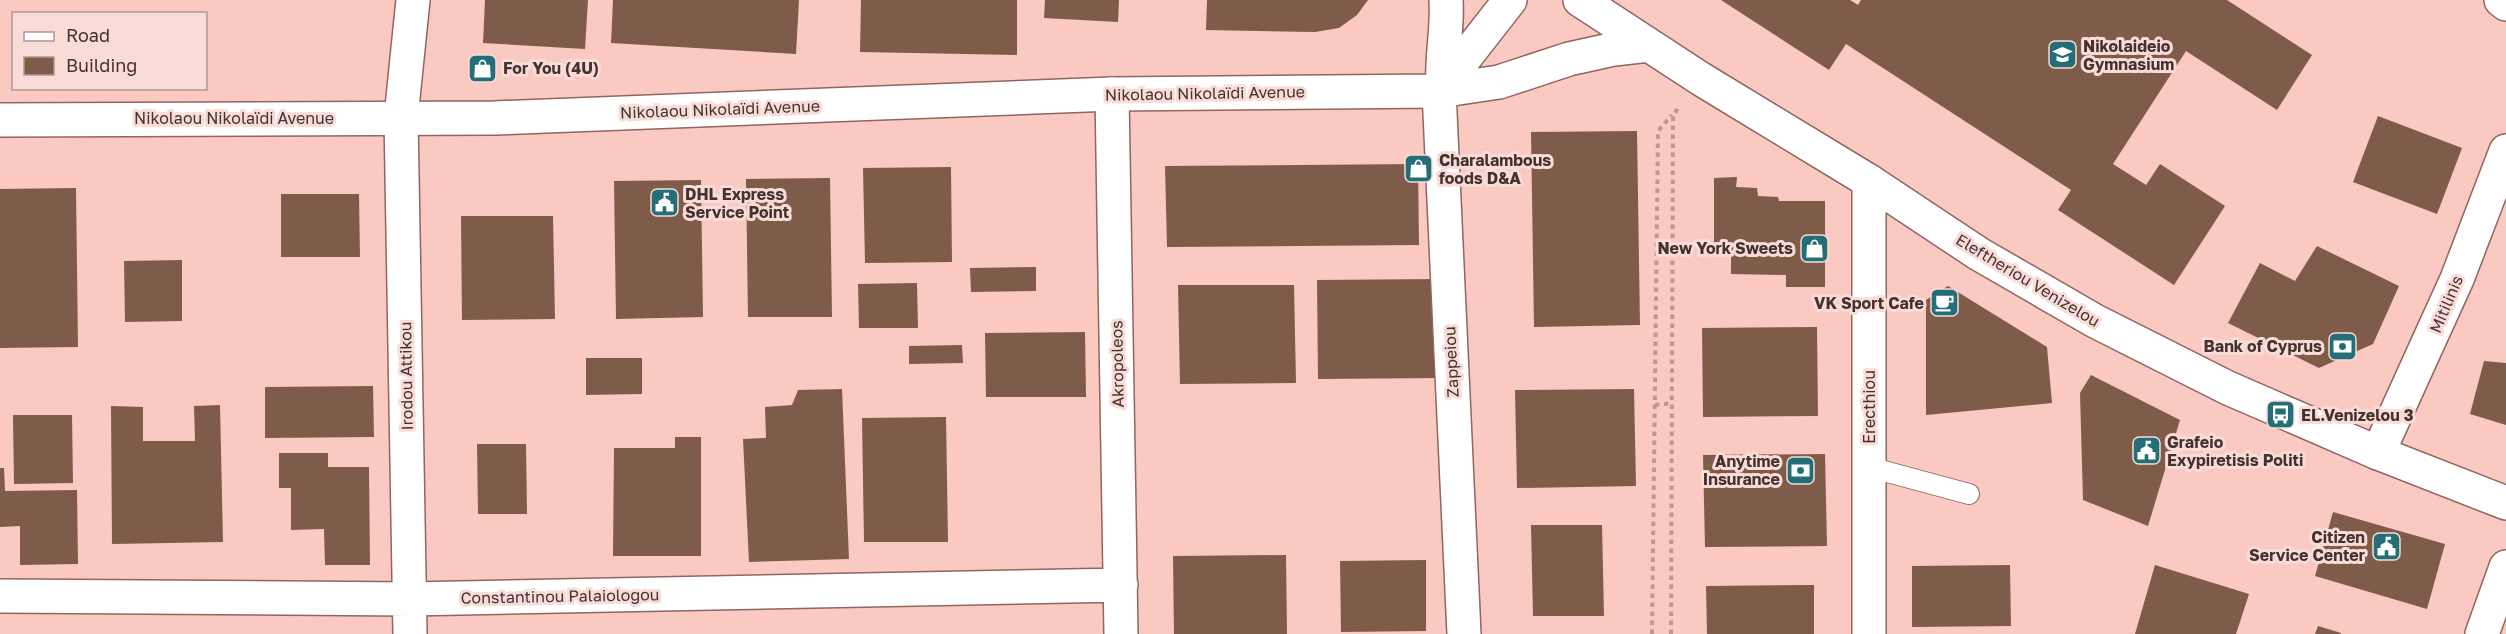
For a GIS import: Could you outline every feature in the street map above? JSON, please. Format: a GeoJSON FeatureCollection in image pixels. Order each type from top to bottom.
{"type":"FeatureCollection","features":[{"type":"Feature","properties":{"kind":"street","name":"Irodou Attikou"},"geometry":{"type":"LineString","coordinates":[[410,634],[401,117],[413,0]]}},
{"type":"Feature","properties":{"kind":"street","name":"Zappeiou"},"geometry":{"type":"LineString","coordinates":[[1446,0],[1446,34],[1441,60],[1441,88],[1464,634]]}},
{"type":"Feature","properties":{"kind":"street"},"geometry":{"type":"LineString","coordinates":[[1441,88],[1510,0]]}},
{"type":"Feature","properties":{"kind":"street","name":"Eleftheriou Venizelou"},"geometry":{"type":"LineString","coordinates":[[1580,0],[1701,79],[1869,181],[1979,254],[2095,321],[2228,388],[2378,453],[2506,503]]}},
{"type":"Feature","properties":{"kind":"street"},"geometry":{"type":"LineString","coordinates":[[2501,0],[2506,4]]}},
{"type":"Feature","properties":{"kind":"street","name":"Nikolaou Nikolaïdi Avenue"},"geometry":{"type":"LineString","coordinates":[[0,120],[494,118],[1112,94],[1441,88],[1499,82],[1569,59],[1614,49],[1649,45]]}},
{"type":"Feature","properties":{"kind":"street","name":"Akropoleos"},"geometry":{"type":"LineString","coordinates":[[1112,94],[1121,634]]}},
{"type":"Feature","properties":{"kind":"street","name":"Mitilinis"},"geometry":{"type":"LineString","coordinates":[[2378,453],[2424,356],[2465,260],[2506,151]]}},
{"type":"Feature","properties":{"kind":"street","name":"Erecthiou"},"geometry":{"type":"LineString","coordinates":[[1869,181],[1869,634]]}},
{"type":"Feature","properties":{"kind":"street"},"geometry":{"type":"LineString","coordinates":[[2482,634],[2506,567]]}},
{"type":"Feature","properties":{"kind":"street","name":"Constantinou Palaiologou"},"geometry":{"type":"LineString","coordinates":[[0,596],[410,599],[1121,585]]}},
{"type":"Feature","properties":{"kind":"lane"},"geometry":{"type":"LineString","coordinates":[[1869,467],[1969,494]]}},
{"type":"Feature","properties":{"kind":"path"},"geometry":{"type":"LineString","coordinates":[[1652,634],[1658,132],[1701,79]]}},
{"type":"Feature","properties":{"kind":"path"},"geometry":{"type":"LineString","coordinates":[[1671,634],[1673,116],[1677,110]]}},
{"type":"Feature","properties":{"kind":"path"},"geometry":{"type":"LineString","coordinates":[[1655,405],[1672,403]]}},
{"type":"Feature","properties":{"kind":"building"},"geometry":{"type":"Polygon","coordinates":[[[485,0],[588,0],[585,49],[483,43],[485,0]]]}},
{"type":"Feature","properties":{"kind":"building"},"geometry":{"type":"Polygon","coordinates":[[[613,0],[799,0],[796,54],[611,43],[613,0]]]}},
{"type":"Feature","properties":{"kind":"building"},"geometry":{"type":"Polygon","coordinates":[[[861,0],[1017,0],[1017,55],[860,52],[861,0]]]}},
{"type":"Feature","properties":{"kind":"building"},"geometry":{"type":"Polygon","coordinates":[[[1045,0],[1119,0],[1118,22],[1044,18],[1045,0]]]}},
{"type":"Feature","properties":{"kind":"building"},"geometry":{"type":"Polygon","coordinates":[[[1207,0],[1368,0],[1357,15],[1339,28],[1315,32],[1206,30],[1207,0]]]}},
{"type":"Feature","properties":{"kind":"building"},"geometry":{"type":"Polygon","coordinates":[[[1721,0],[1850,0],[1858,5],[1861,0],[2227,0],[2312,55],[2277,110],[2186,51],[2113,164],[2146,185],[2160,164],[2225,206],[2174,285],[2058,210],[2071,190],[1846,44],[1829,70],[1721,0]]]}},
{"type":"Feature","properties":{"kind":"building"},"geometry":{"type":"Polygon","coordinates":[[[2378,116],[2462,148],[2437,214],[2353,182],[2378,116]]]}},
{"type":"Feature","properties":{"kind":"building"},"geometry":{"type":"Polygon","coordinates":[[[1637,131],[1640,325],[1534,327],[1531,132],[1637,131]]]}},
{"type":"Feature","properties":{"kind":"building"},"geometry":{"type":"Polygon","coordinates":[[[1418,164],[1419,245],[1167,247],[1165,166],[1418,164]]]}},
{"type":"Feature","properties":{"kind":"building"},"geometry":{"type":"Polygon","coordinates":[[[951,167],[952,262],[865,263],[863,168],[951,167]]]}},
{"type":"Feature","properties":{"kind":"building"},"geometry":{"type":"Polygon","coordinates":[[[1737,177],[1736,187],[1757,188],[1758,196],[1778,197],[1779,201],[1825,201],[1825,287],[1786,287],[1786,275],[1731,274],[1731,251],[1714,251],[1714,178],[1737,177]]]}},
{"type":"Feature","properties":{"kind":"building"},"geometry":{"type":"Polygon","coordinates":[[[830,178],[832,317],[748,317],[746,179],[830,178]]]}},
{"type":"Feature","properties":{"kind":"building"},"geometry":{"type":"Polygon","coordinates":[[[701,180],[703,317],[616,319],[614,181],[701,180]]]}},
{"type":"Feature","properties":{"kind":"building"},"geometry":{"type":"Polygon","coordinates":[[[76,188],[78,347],[0,348],[0,189],[76,188]]]}},
{"type":"Feature","properties":{"kind":"building"},"geometry":{"type":"Polygon","coordinates":[[[281,194],[359,194],[360,257],[281,257],[281,194]]]}},
{"type":"Feature","properties":{"kind":"building"},"geometry":{"type":"Polygon","coordinates":[[[461,216],[553,216],[555,319],[462,320],[461,216]]]}},
{"type":"Feature","properties":{"kind":"building"},"geometry":{"type":"Polygon","coordinates":[[[2317,246],[2399,286],[2373,344],[2319,368],[2228,323],[2260,263],[2295,281],[2317,246]]]}},
{"type":"Feature","properties":{"kind":"building"},"geometry":{"type":"Polygon","coordinates":[[[182,260],[182,321],[125,322],[124,261],[182,260]]]}},
{"type":"Feature","properties":{"kind":"building"},"geometry":{"type":"Polygon","coordinates":[[[1036,267],[1036,291],[971,292],[970,268],[1036,267]]]}},
{"type":"Feature","properties":{"kind":"building"},"geometry":{"type":"Polygon","coordinates":[[[1439,279],[1440,378],[1318,379],[1317,280],[1439,279]]]}},
{"type":"Feature","properties":{"kind":"building"},"geometry":{"type":"Polygon","coordinates":[[[917,283],[918,328],[859,328],[858,284],[917,283]]]}},
{"type":"Feature","properties":{"kind":"building"},"geometry":{"type":"Polygon","coordinates":[[[1178,285],[1294,285],[1296,383],[1180,384],[1178,285]]]}},
{"type":"Feature","properties":{"kind":"building"},"geometry":{"type":"Polygon","coordinates":[[[1948,286],[2047,347],[2052,403],[1926,415],[1926,300],[1948,286]]]}},
{"type":"Feature","properties":{"kind":"building"},"geometry":{"type":"Polygon","coordinates":[[[1817,327],[1818,416],[1703,417],[1702,328],[1817,327]]]}},
{"type":"Feature","properties":{"kind":"building"},"geometry":{"type":"Polygon","coordinates":[[[1085,332],[1086,397],[986,397],[985,333],[1085,332]]]}},
{"type":"Feature","properties":{"kind":"building"},"geometry":{"type":"Polygon","coordinates":[[[962,345],[963,363],[909,364],[909,346],[962,345]]]}},
{"type":"Feature","properties":{"kind":"building"},"geometry":{"type":"Polygon","coordinates":[[[586,358],[642,358],[642,394],[586,395],[586,358]]]}},
{"type":"Feature","properties":{"kind":"building"},"geometry":{"type":"Polygon","coordinates":[[[2484,361],[2506,363],[2506,425],[2470,414],[2484,361]]]}},
{"type":"Feature","properties":{"kind":"building"},"geometry":{"type":"Polygon","coordinates":[[[2091,375],[2180,420],[2148,526],[2083,500],[2080,393],[2091,375]]]}},
{"type":"Feature","properties":{"kind":"building"},"geometry":{"type":"Polygon","coordinates":[[[373,386],[374,437],[265,438],[265,387],[373,386]]]}},
{"type":"Feature","properties":{"kind":"building"},"geometry":{"type":"Polygon","coordinates":[[[842,389],[849,559],[749,562],[743,439],[766,438],[765,407],[792,405],[798,390],[842,389]]]}},
{"type":"Feature","properties":{"kind":"building"},"geometry":{"type":"Polygon","coordinates":[[[1634,389],[1636,486],[1517,488],[1515,390],[1634,389]]]}},
{"type":"Feature","properties":{"kind":"building"},"geometry":{"type":"Polygon","coordinates":[[[220,405],[223,542],[112,544],[111,406],[143,407],[143,441],[195,441],[194,406],[220,405]]]}},
{"type":"Feature","properties":{"kind":"building"},"geometry":{"type":"Polygon","coordinates":[[[13,415],[72,415],[73,483],[14,484],[13,415]]]}},
{"type":"Feature","properties":{"kind":"building"},"geometry":{"type":"Polygon","coordinates":[[[946,417],[948,542],[864,542],[862,418],[946,417]]]}},
{"type":"Feature","properties":{"kind":"building"},"geometry":{"type":"Polygon","coordinates":[[[675,437],[701,437],[701,556],[613,556],[614,448],[675,448],[675,437]]]}},
{"type":"Feature","properties":{"kind":"building"},"geometry":{"type":"Polygon","coordinates":[[[477,444],[526,444],[527,514],[478,514],[477,444]]]}},
{"type":"Feature","properties":{"kind":"building"},"geometry":{"type":"Polygon","coordinates":[[[279,453],[328,453],[328,467],[369,467],[370,565],[325,565],[324,529],[291,530],[291,488],[279,488],[279,453]]]}},
{"type":"Feature","properties":{"kind":"building"},"geometry":{"type":"Polygon","coordinates":[[[1825,454],[1827,546],[1705,547],[1703,455],[1825,454]]]}},
{"type":"Feature","properties":{"kind":"building"},"geometry":{"type":"Polygon","coordinates":[[[0,468],[4,468],[5,491],[77,490],[78,564],[20,565],[20,526],[0,527],[0,468]]]}},
{"type":"Feature","properties":{"kind":"building"},"geometry":{"type":"Polygon","coordinates":[[[2333,512],[2445,544],[2427,609],[2315,576],[2333,512]]]}},
{"type":"Feature","properties":{"kind":"building"},"geometry":{"type":"Polygon","coordinates":[[[1531,525],[1602,525],[1604,616],[1533,616],[1531,525]]]}},
{"type":"Feature","properties":{"kind":"building"},"geometry":{"type":"Polygon","coordinates":[[[1286,555],[1287,634],[1174,634],[1173,556],[1286,555]]]}},
{"type":"Feature","properties":{"kind":"building"},"geometry":{"type":"Polygon","coordinates":[[[1426,560],[1426,631],[1341,632],[1340,561],[1426,560]]]}},
{"type":"Feature","properties":{"kind":"building"},"geometry":{"type":"Polygon","coordinates":[[[2010,565],[2011,626],[1912,627],[1912,566],[2010,565]]]}},
{"type":"Feature","properties":{"kind":"building"},"geometry":{"type":"Polygon","coordinates":[[[2155,565],[2249,594],[2236,634],[2135,634],[2155,565]]]}},
{"type":"Feature","properties":{"kind":"building"},"geometry":{"type":"Polygon","coordinates":[[[1814,585],[1814,634],[1707,634],[1706,586],[1814,585]]]}},
{"type":"Feature","properties":{"kind":"building"},"geometry":{"type":"Polygon","coordinates":[[[2318,626],[2341,633],[2341,634],[2315,634],[2318,626]]]}},
{"type":"Feature","properties":{"kind":"place","name":"Nikolaideio Gymnasium"},"geometry":{"type":"Point","coordinates":[2062,55]}},
{"type":"Feature","properties":{"kind":"place","name":"For You (4U)"},"geometry":{"type":"Point","coordinates":[482,68]}},
{"type":"Feature","properties":{"kind":"place","name":"Charalambous foods D&A"},"geometry":{"type":"Point","coordinates":[1418,169]}},
{"type":"Feature","properties":{"kind":"place","name":"DHL Express Service Point"},"geometry":{"type":"Point","coordinates":[664,203]}},
{"type":"Feature","properties":{"kind":"place","name":"New York Sweets"},"geometry":{"type":"Point","coordinates":[1814,248]}},
{"type":"Feature","properties":{"kind":"place","name":"VK Sport Cafe"},"geometry":{"type":"Point","coordinates":[1945,303]}},
{"type":"Feature","properties":{"kind":"place","name":"Bank of Cyprus"},"geometry":{"type":"Point","coordinates":[2343,346]}},
{"type":"Feature","properties":{"kind":"place","name":"EL.Venizelou 3"},"geometry":{"type":"Point","coordinates":[2280,415]}},
{"type":"Feature","properties":{"kind":"place","name":"Grafeio Exypiretisis Politi"},"geometry":{"type":"Point","coordinates":[2146,451]}},
{"type":"Feature","properties":{"kind":"place","name":"Anytime Insurance"},"geometry":{"type":"Point","coordinates":[1801,470]}},
{"type":"Feature","properties":{"kind":"place","name":"Citizen Service Center"},"geometry":{"type":"Point","coordinates":[2386,546]}}]}
